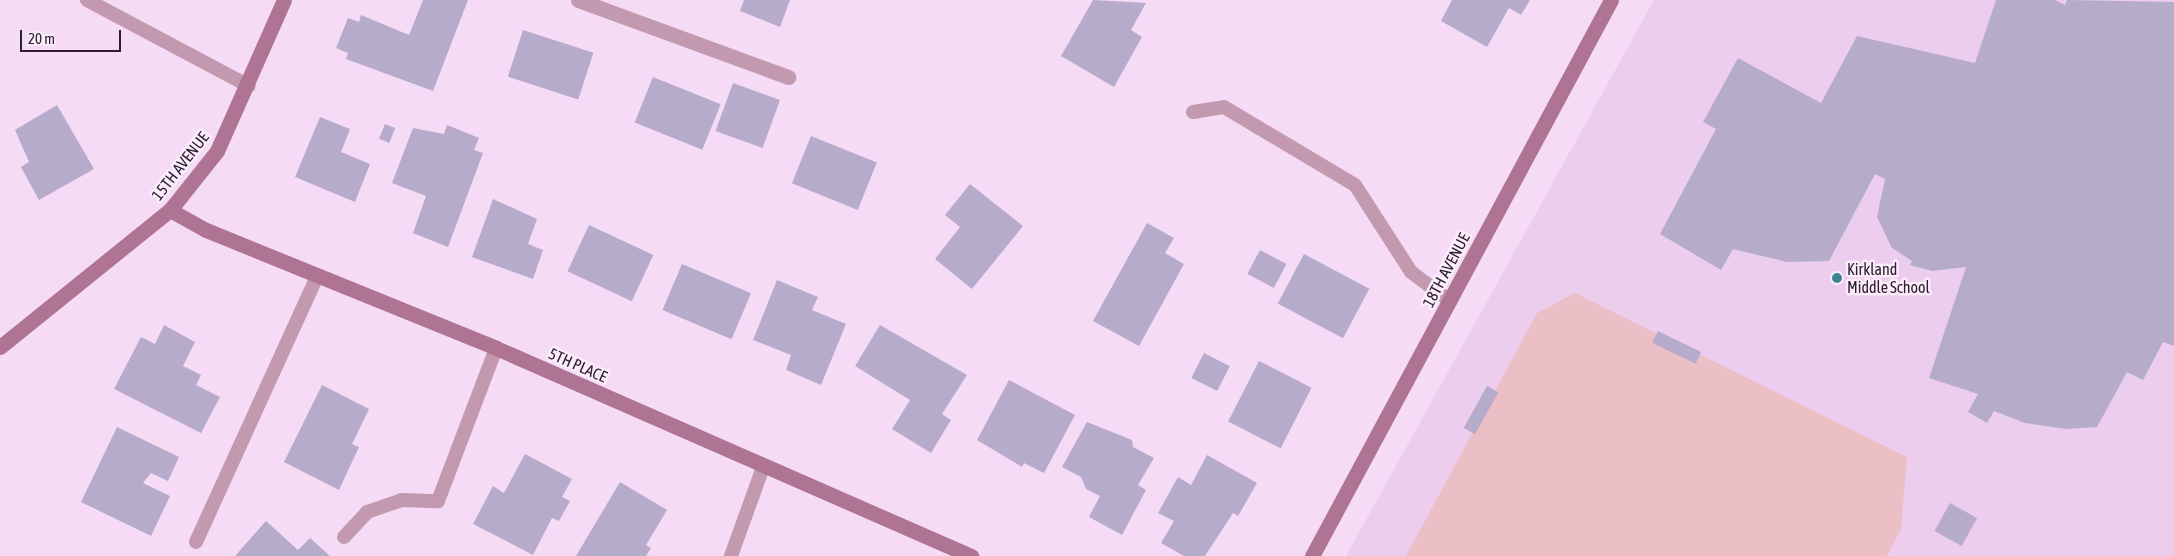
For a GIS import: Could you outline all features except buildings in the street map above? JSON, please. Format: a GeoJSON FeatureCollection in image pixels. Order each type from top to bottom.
{"type":"FeatureCollection","features":[{"type":"Feature","properties":{"kind":"street","name":"15TH AVENUE"},"geometry":{"type":"LineString","coordinates":[[0,347],[170,210],[217,151],[249,86],[284,0]]}},
{"type":"Feature","properties":{"kind":"street"},"geometry":{"type":"LineString","coordinates":[[578,0],[788,77]]}},
{"type":"Feature","properties":{"kind":"street","name":"18TH AVENUE"},"geometry":{"type":"LineString","coordinates":[[1312,556],[1611,0]]}},
{"type":"Feature","properties":{"kind":"street","name":"5TH PLACE"},"geometry":{"type":"LineString","coordinates":[[170,210],[317,276],[496,348],[971,556]]}},
{"type":"Feature","properties":{"kind":"lane"},"geometry":{"type":"LineString","coordinates":[[87,0],[249,86]]}},
{"type":"Feature","properties":{"kind":"lane"},"geometry":{"type":"LineString","coordinates":[[1193,112],[1224,107],[1355,185],[1411,272],[1450,301]]}},
{"type":"Feature","properties":{"kind":"lane"},"geometry":{"type":"LineString","coordinates":[[196,542],[317,276]]}},
{"type":"Feature","properties":{"kind":"lane"},"geometry":{"type":"LineString","coordinates":[[344,537],[367,512],[401,500],[438,502],[496,348]]}},
{"type":"Feature","properties":{"kind":"lane"},"geometry":{"type":"LineString","coordinates":[[731,556],[763,466]]}},
{"type":"Feature","properties":{"kind":"shaded area","name":"Kirkland Middle School"},"geometry":{"type":"Polygon","coordinates":[[[1654,0],[2174,0],[2174,556],[1346,556],[1654,0]]]}},
{"type":"Feature","properties":{"kind":"shaded area"},"geometry":{"type":"Polygon","coordinates":[[[1575,293],[1907,457],[1901,529],[1887,556],[1406,556],[1537,313],[1575,293]]]}},
{"type":"Feature","properties":{"kind":"place","name":"Kirkland Middle School"},"geometry":{"type":"Point","coordinates":[1837,278]}}]}
